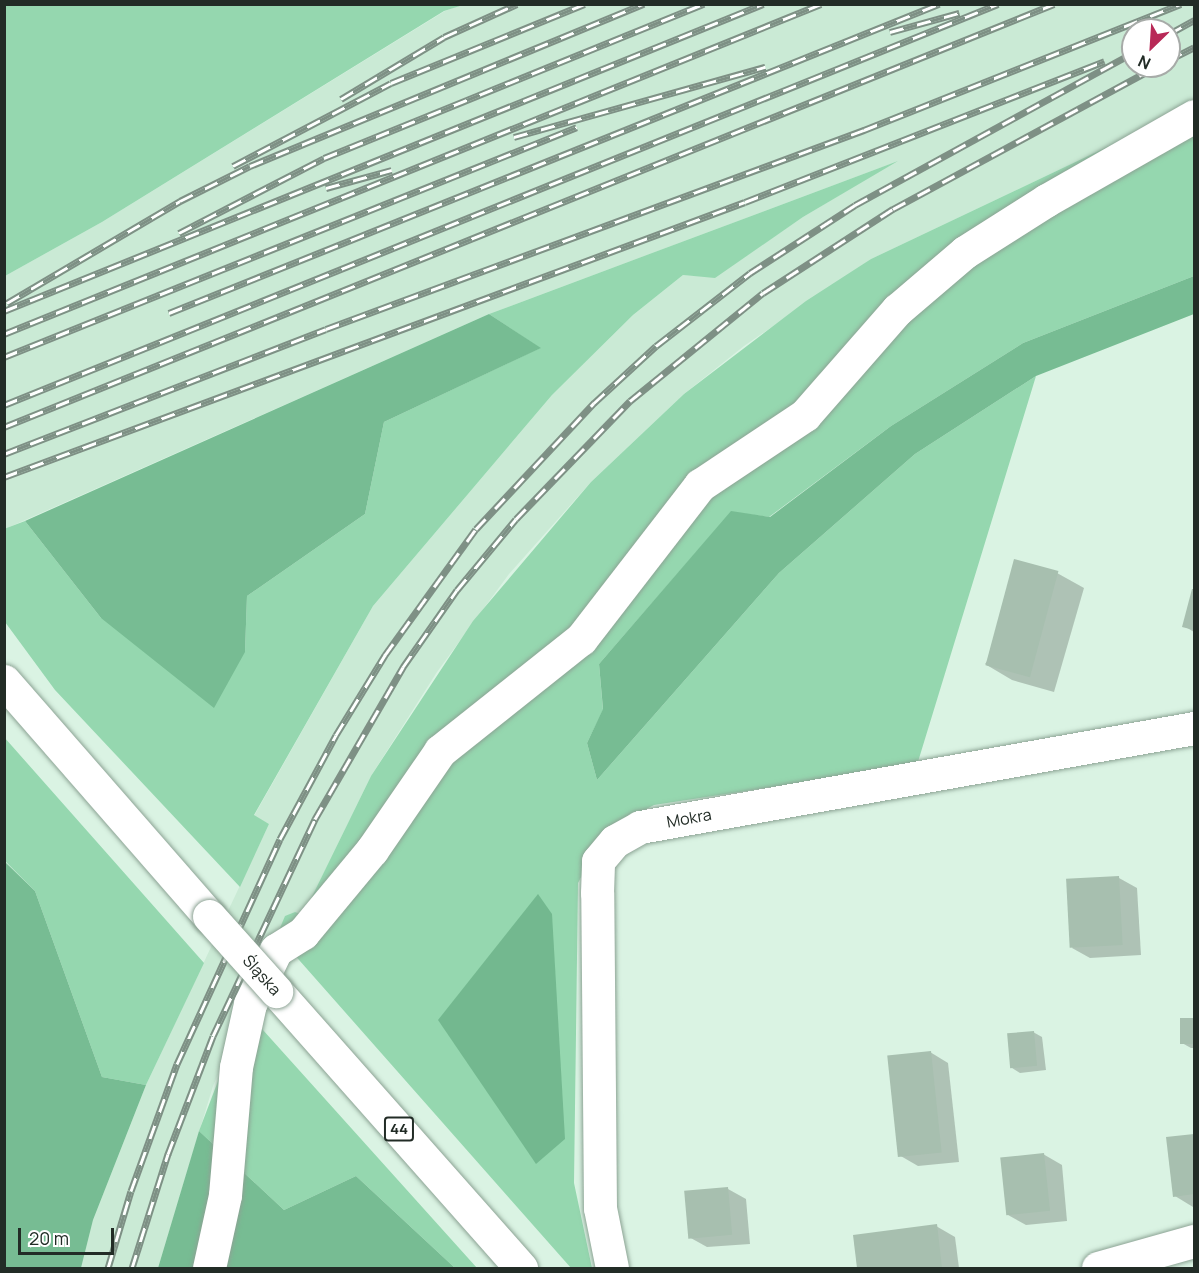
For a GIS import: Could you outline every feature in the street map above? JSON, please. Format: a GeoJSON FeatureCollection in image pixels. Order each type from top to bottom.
{"type":"FeatureCollection","features":[{"type":"Feature","properties":{"kind":"street"},"geometry":{"type":"LineString","coordinates":[[209,1269],[225,1195],[236,1067],[250,1004],[276,950],[303,933],[372,850],[440,751],[581,639],[700,485],[805,415],[897,310],[965,252],[1047,200],[1194,116]]}},
{"type":"Feature","properties":{"kind":"street","name":"Śląska"},"geometry":{"type":"LineString","coordinates":[[4,681],[521,1269]]}},
{"type":"Feature","properties":{"kind":"street","name":"Mokra"},"geometry":{"type":"LineString","coordinates":[[612,1269],[600,1208],[597,893],[598,861],[615,841],[639,827],[1194,728]]}},
{"type":"Feature","properties":{"kind":"street"},"geometry":{"type":"LineString","coordinates":[[1098,1269],[1194,1241]]}},
{"type":"Feature","properties":{"kind":"shaded area"},"geometry":{"type":"Polygon","coordinates":[[[5,4],[463,5],[444,11],[102,222],[5,276],[5,4]]]}},
{"type":"Feature","properties":{"kind":"shaded area"},"geometry":{"type":"Polygon","coordinates":[[[463,4],[1194,5],[1194,101],[1151,126],[871,259],[744,346],[684,394],[591,482],[509,574],[437,672],[371,776],[303,916],[295,912],[285,917],[213,1086],[158,1268],[81,1268],[93,1220],[146,1085],[269,824],[254,816],[373,606],[552,395],[633,315],[683,275],[715,277],[803,217],[893,163],[489,314],[5,529],[5,276],[102,222],[445,11],[463,4]]]}},
{"type":"Feature","properties":{"kind":"shaded area"},"geometry":{"type":"Polygon","coordinates":[[[1194,115],[1194,276],[1023,343],[891,426],[769,517],[731,512],[599,664],[603,710],[587,743],[597,780],[779,573],[915,454],[1036,376],[917,765],[654,805],[605,831],[578,883],[574,1183],[592,1268],[571,1268],[277,935],[285,916],[295,912],[303,915],[371,776],[473,621],[591,482],[684,394],[806,301],[871,259],[1151,126],[1194,115]]]}},
{"type":"Feature","properties":{"kind":"shaded area"},"geometry":{"type":"Polygon","coordinates":[[[898,161],[803,217],[715,278],[683,275],[633,315],[552,395],[373,606],[254,815],[269,824],[240,887],[55,690],[5,622],[4,529],[25,521],[101,618],[245,652],[247,596],[365,514],[384,422],[540,348],[489,314],[898,161]]]}},
{"type":"Feature","properties":{"kind":"shaded area"},"geometry":{"type":"Polygon","coordinates":[[[1194,276],[1194,314],[1036,376],[915,454],[779,573],[597,780],[587,743],[603,709],[599,664],[731,511],[770,517],[891,426],[1023,343],[1194,276]]]}},
{"type":"Feature","properties":{"kind":"shaded area"},"geometry":{"type":"Polygon","coordinates":[[[489,314],[541,348],[384,422],[365,514],[247,596],[245,652],[214,708],[101,618],[25,521],[489,314]]]}},
{"type":"Feature","properties":{"kind":"shaded area"},"geometry":{"type":"Polygon","coordinates":[[[4,737],[204,963],[146,1085],[102,1077],[35,891],[5,861],[4,737]]]}},
{"type":"Feature","properties":{"kind":"shaded area"},"geometry":{"type":"Polygon","coordinates":[[[4,861],[35,891],[102,1077],[146,1085],[93,1220],[81,1268],[5,1268],[4,861]]]}},
{"type":"Feature","properties":{"kind":"shaded area"},"geometry":{"type":"Polygon","coordinates":[[[538,894],[552,914],[565,1139],[536,1164],[438,1020],[538,894]]]}},
{"type":"Feature","properties":{"kind":"shaded area"},"geometry":{"type":"Polygon","coordinates":[[[245,1010],[477,1268],[455,1268],[356,1176],[284,1210],[199,1131],[245,1010]]]}},
{"type":"Feature","properties":{"kind":"shaded area"},"geometry":{"type":"Polygon","coordinates":[[[199,1131],[284,1210],[356,1176],[455,1268],[158,1268],[199,1131]]]}},
{"type":"Feature","properties":{"kind":"building"},"geometry":{"type":"Polygon","coordinates":[[[1014,559],[1058,571],[1030,677],[986,665],[1014,559]]]}},
{"type":"Feature","properties":{"kind":"building"},"geometry":{"type":"Polygon","coordinates":[[[1192,589],[1194,589],[1194,630],[1182,627],[1192,589]]]}},
{"type":"Feature","properties":{"kind":"building"},"geometry":{"type":"Polygon","coordinates":[[[1119,876],[1123,945],[1070,948],[1066,879],[1119,876]]]}},
{"type":"Feature","properties":{"kind":"building"},"geometry":{"type":"Polygon","coordinates":[[[1180,1018],[1194,1018],[1194,1044],[1180,1044],[1180,1018]]]}},
{"type":"Feature","properties":{"kind":"building"},"geometry":{"type":"Polygon","coordinates":[[[1034,1031],[1037,1066],[1010,1068],[1007,1033],[1034,1031]]]}},
{"type":"Feature","properties":{"kind":"building"},"geometry":{"type":"Polygon","coordinates":[[[931,1051],[942,1152],[898,1157],[887,1056],[931,1051]]]}},
{"type":"Feature","properties":{"kind":"building"},"geometry":{"type":"Polygon","coordinates":[[[1194,1134],[1194,1194],[1173,1197],[1166,1137],[1194,1134]]]}},
{"type":"Feature","properties":{"kind":"building"},"geometry":{"type":"Polygon","coordinates":[[[1044,1153],[1050,1211],[1006,1215],[1000,1158],[1044,1153]]]}},
{"type":"Feature","properties":{"kind":"building"},"geometry":{"type":"Polygon","coordinates":[[[728,1187],[732,1235],[688,1239],[684,1191],[728,1187]]]}},
{"type":"Feature","properties":{"kind":"building"},"geometry":{"type":"Polygon","coordinates":[[[937,1224],[942,1268],[857,1268],[853,1235],[937,1224]]]}},
{"type":"Feature","properties":{"kind":"railway"},"geometry":{"type":"LineString","coordinates":[[341,99],[444,37],[517,4]]}},
{"type":"Feature","properties":{"kind":"railway"},"geometry":{"type":"LineString","coordinates":[[233,166],[391,83],[585,4]]}},
{"type":"Feature","properties":{"kind":"railway"},"geometry":{"type":"LineString","coordinates":[[7,303],[180,201],[250,166],[644,4]]}},
{"type":"Feature","properties":{"kind":"railway"},"geometry":{"type":"LineString","coordinates":[[179,233],[324,158],[704,4]]}},
{"type":"Feature","properties":{"kind":"railway"},"geometry":{"type":"LineString","coordinates":[[4,311],[763,4]]}},
{"type":"Feature","properties":{"kind":"railway"},"geometry":{"type":"LineString","coordinates":[[4,334],[821,4]]}},
{"type":"Feature","properties":{"kind":"railway"},"geometry":{"type":"LineString","coordinates":[[169,313],[939,4]]}},
{"type":"Feature","properties":{"kind":"railway"},"geometry":{"type":"LineString","coordinates":[[4,405],[998,4]]}},
{"type":"Feature","properties":{"kind":"railway"},"geometry":{"type":"LineString","coordinates":[[4,427],[1054,4]]}},
{"type":"Feature","properties":{"kind":"railway"},"geometry":{"type":"LineString","coordinates":[[4,454],[326,329],[864,130],[1181,4]]}},
{"type":"Feature","properties":{"kind":"railway"},"geometry":{"type":"LineString","coordinates":[[890,32],[959,13]]}},
{"type":"Feature","properties":{"kind":"railway"},"geometry":{"type":"LineString","coordinates":[[1181,27],[1194,20]]}},
{"type":"Feature","properties":{"kind":"railway"},"geometry":{"type":"LineString","coordinates":[[1181,54],[1194,47]]}},
{"type":"Feature","properties":{"kind":"railway"},"geometry":{"type":"LineString","coordinates":[[108,1268],[131,1191],[177,1064],[280,839],[336,735],[385,655],[476,529],[594,403],[656,346],[750,273],[855,205],[1121,60]]}},
{"type":"Feature","properties":{"kind":"railway"},"geometry":{"type":"LineString","coordinates":[[4,477],[745,202],[1104,61]]}},
{"type":"Feature","properties":{"kind":"railway"},"geometry":{"type":"LineString","coordinates":[[514,137],[765,67]]}},
{"type":"Feature","properties":{"kind":"railway"},"geometry":{"type":"LineString","coordinates":[[132,1268],[168,1154],[213,1036],[315,819],[403,667],[457,590],[516,519],[630,401],[763,293],[893,209],[1136,78]]}},
{"type":"Feature","properties":{"kind":"railway"},"geometry":{"type":"LineString","coordinates":[[4,357],[577,127]]}},
{"type":"Feature","properties":{"kind":"railway"},"geometry":{"type":"LineString","coordinates":[[326,188],[392,170]]}}]}
